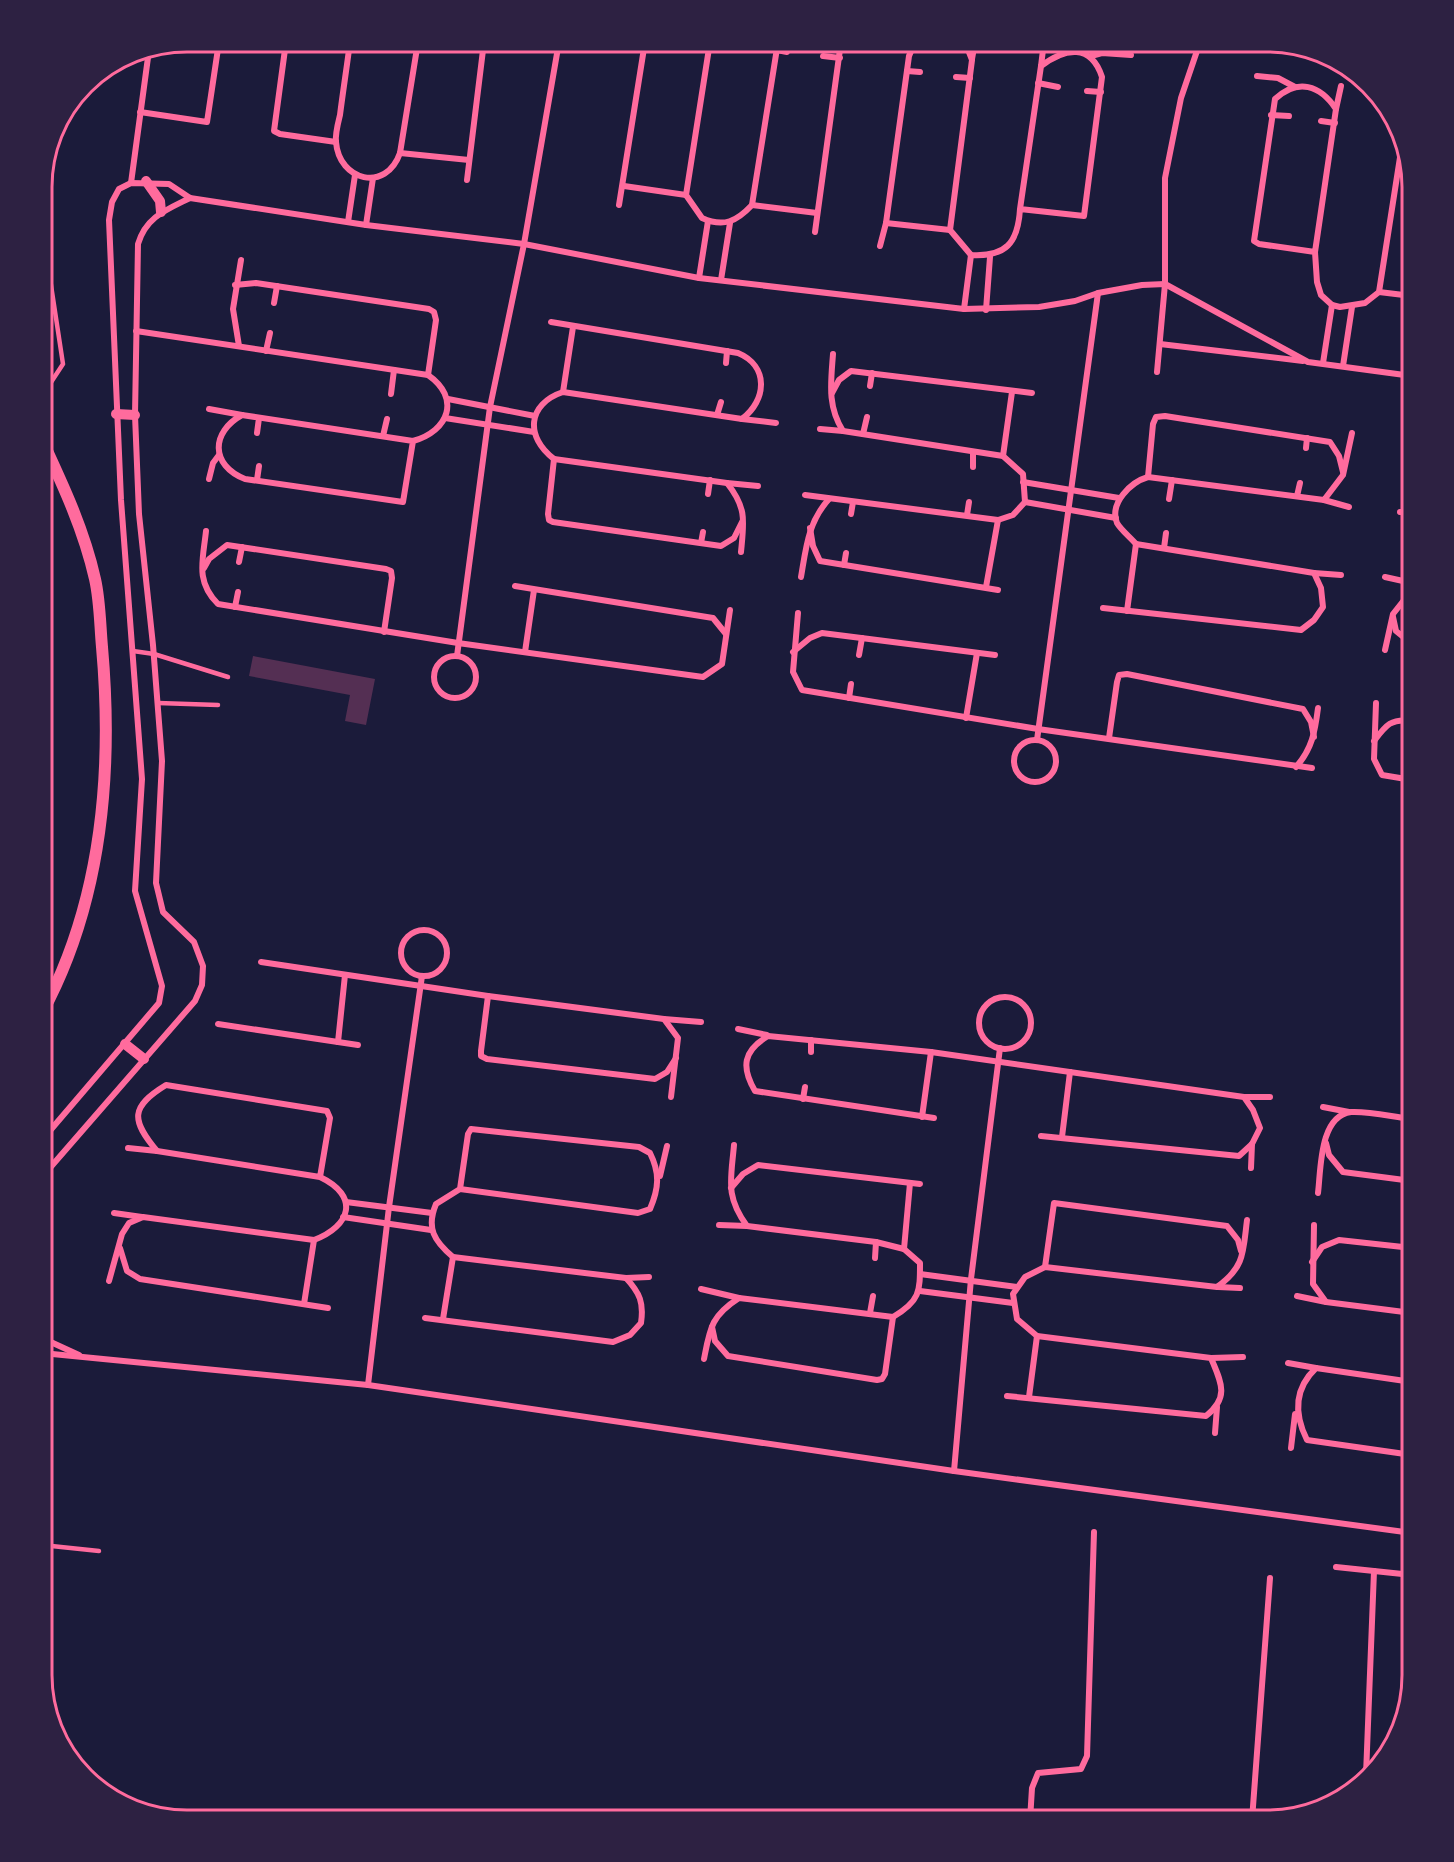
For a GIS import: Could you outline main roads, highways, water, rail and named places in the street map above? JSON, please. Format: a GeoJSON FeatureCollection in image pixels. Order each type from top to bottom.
{"type":"FeatureCollection","features":[{"type":"Feature","properties":{"kind":"main road"},"geometry":{"type":"LineString","coordinates":[[52,989],[83,918],[99,839],[107,707],[95,580],[74,508],[53,463]]}}]}
